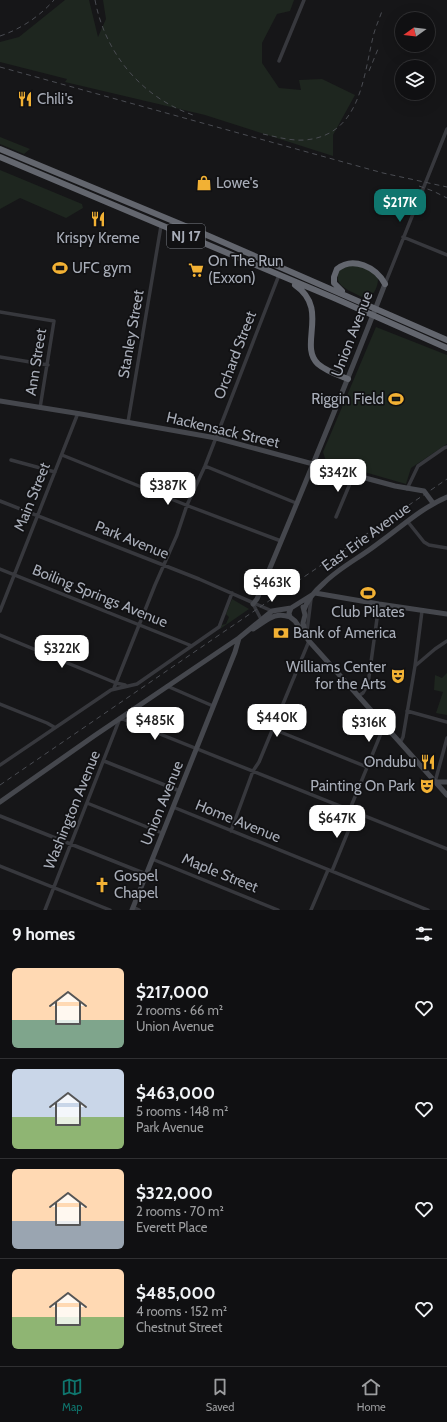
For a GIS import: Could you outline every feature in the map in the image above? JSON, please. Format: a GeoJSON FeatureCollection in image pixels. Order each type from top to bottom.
{"type":"FeatureCollection","features":[{"type":"Feature","properties":{"kind":"highway","name":"NJ 17"},"geometry":{"type":"LineString","coordinates":[[0,149],[352,298],[447,340]]}},
{"type":"Feature","properties":{"kind":"highway","name":"NJ 17"},"geometry":{"type":"LineString","coordinates":[[0,157],[447,348]]}},
{"type":"Feature","properties":{"kind":"highway"},"geometry":{"type":"LineString","coordinates":[[0,162],[34,172]]}},
{"type":"Feature","properties":{"kind":"highway"},"geometry":{"type":"LineString","coordinates":[[352,298],[338,288],[334,283],[334,277],[337,269],[346,263],[354,262],[374,270],[382,278],[384,284]]}},
{"type":"Feature","properties":{"kind":"highway"},"geometry":{"type":"LineString","coordinates":[[288,279],[302,289],[311,302],[312,354],[317,363],[328,371],[348,379]]}},
{"type":"Feature","properties":{"kind":"main road","name":"Union Avenue"},"geometry":{"type":"LineString","coordinates":[[253,604],[257,599],[348,379],[384,284]]}},
{"type":"Feature","properties":{"kind":"main road","name":"Hackensack Street"},"geometry":{"type":"LineString","coordinates":[[0,401],[78,413],[216,438],[407,489],[424,491],[433,503]]}},
{"type":"Feature","properties":{"kind":"main road","name":"East Erie Avenue"},"geometry":{"type":"LineString","coordinates":[[304,610],[306,603],[332,576],[377,545],[433,503],[447,497]]}},
{"type":"Feature","properties":{"kind":"main road","name":"East Erie Avenue"},"geometry":{"type":"LineString","coordinates":[[296,605],[315,593]]}},
{"type":"Feature","properties":{"kind":"main road"},"geometry":{"type":"LineString","coordinates":[[315,593],[447,614]]}},
{"type":"Feature","properties":{"kind":"main road"},"geometry":{"type":"LineString","coordinates":[[239,638],[261,619],[296,605],[301,606],[304,610],[305,615],[303,625],[308,638]]}},
{"type":"Feature","properties":{"kind":"main road"},"geometry":{"type":"LineString","coordinates":[[290,617],[289,613],[291,608]]}},
{"type":"Feature","properties":{"kind":"main road"},"geometry":{"type":"LineString","coordinates":[[0,802],[274,613],[290,617],[295,621],[384,726],[447,795]]}},
{"type":"Feature","properties":{"kind":"main road"},"geometry":{"type":"LineString","coordinates":[[295,621],[304,618]]}},
{"type":"Feature","properties":{"kind":"main road","name":"Union Avenue"},"geometry":{"type":"LineString","coordinates":[[132,909],[235,652],[239,638]]}},
{"type":"Feature","properties":{"kind":"main road"},"geometry":{"type":"LineString","coordinates":[[435,782],[447,782]]}},
{"type":"Feature","properties":{"kind":"street"},"geometry":{"type":"LineString","coordinates":[[279,61],[304,0]]}},
{"type":"Feature","properties":{"kind":"street","name":"Union Avenue"},"geometry":{"type":"LineString","coordinates":[[384,284],[447,129]]}},
{"type":"Feature","properties":{"kind":"street","name":"Stanley Street"},"geometry":{"type":"LineString","coordinates":[[128,422],[161,226]]}},
{"type":"Feature","properties":{"kind":"street"},"geometry":{"type":"LineString","coordinates":[[403,237],[447,255]]}},
{"type":"Feature","properties":{"kind":"street","name":"Orchard Street"},"geometry":{"type":"LineString","coordinates":[[114,688],[177,535],[187,505],[205,466],[279,275]]}},
{"type":"Feature","properties":{"kind":"street","name":"Ann Street"},"geometry":{"type":"LineString","coordinates":[[0,312],[54,321],[40,408]]}},
{"type":"Feature","properties":{"kind":"street"},"geometry":{"type":"LineString","coordinates":[[0,357],[48,365]]}},
{"type":"Feature","properties":{"kind":"street","name":"Main Street"},"geometry":{"type":"LineString","coordinates":[[0,611],[78,413]]}},
{"type":"Feature","properties":{"kind":"street"},"geometry":{"type":"LineString","coordinates":[[407,489],[419,464],[447,447]]}},
{"type":"Feature","properties":{"kind":"street"},"geometry":{"type":"LineString","coordinates":[[62,455],[281,541]]}},
{"type":"Feature","properties":{"kind":"street"},"geometry":{"type":"LineString","coordinates":[[11,460],[54,472]]}},
{"type":"Feature","properties":{"kind":"street"},"geometry":{"type":"LineString","coordinates":[[205,466],[296,503]]}},
{"type":"Feature","properties":{"kind":"street"},"geometry":{"type":"LineString","coordinates":[[336,517],[354,474]]}},
{"type":"Feature","properties":{"kind":"street","name":"Park Avenue"},"geometry":{"type":"LineString","coordinates":[[0,502],[232,593],[274,613]]}},
{"type":"Feature","properties":{"kind":"street"},"geometry":{"type":"LineString","coordinates":[[408,522],[424,542],[429,545],[447,548]]}},
{"type":"Feature","properties":{"kind":"street","name":"Boiling Springs Avenue"},"geometry":{"type":"LineString","coordinates":[[0,569],[192,646]]}},
{"type":"Feature","properties":{"kind":"street"},"geometry":{"type":"LineString","coordinates":[[0,765],[54,727],[114,688],[137,684],[219,627],[232,593]]}},
{"type":"Feature","properties":{"kind":"street"},"geometry":{"type":"LineString","coordinates":[[231,831],[253,771],[259,762],[273,729],[308,638],[306,624],[311,598]]}},
{"type":"Feature","properties":{"kind":"street"},"geometry":{"type":"LineString","coordinates":[[253,604],[261,619]]}},
{"type":"Feature","properties":{"kind":"street"},"geometry":{"type":"LineString","coordinates":[[358,696],[363,692],[368,684],[379,604]]}},
{"type":"Feature","properties":{"kind":"street"},"geometry":{"type":"LineString","coordinates":[[400,743],[403,737],[415,666],[422,610]]}},
{"type":"Feature","properties":{"kind":"street"},"geometry":{"type":"LineString","coordinates":[[0,635],[116,683],[129,686]]}},
{"type":"Feature","properties":{"kind":"street"},"geometry":{"type":"LineString","coordinates":[[415,666],[447,641]]}},
{"type":"Feature","properties":{"kind":"street"},"geometry":{"type":"LineString","coordinates":[[167,686],[213,706]]}},
{"type":"Feature","properties":{"kind":"street"},"geometry":{"type":"LineString","coordinates":[[0,704],[54,727]]}},
{"type":"Feature","properties":{"kind":"street"},"geometry":{"type":"LineString","coordinates":[[407,711],[447,722]]}},
{"type":"Feature","properties":{"kind":"street"},"geometry":{"type":"LineString","coordinates":[[120,718],[447,849]]}},
{"type":"Feature","properties":{"kind":"street","name":"Washington Avenue"},"geometry":{"type":"LineString","coordinates":[[45,910],[120,718]]}},
{"type":"Feature","properties":{"kind":"street"},"geometry":{"type":"LineString","coordinates":[[350,809],[384,726]]}},
{"type":"Feature","properties":{"kind":"street"},"geometry":{"type":"LineString","coordinates":[[273,729],[367,767]]}},
{"type":"Feature","properties":{"kind":"street"},"geometry":{"type":"LineString","coordinates":[[435,782],[447,738]]}},
{"type":"Feature","properties":{"kind":"street"},"geometry":{"type":"LineString","coordinates":[[104,761],[180,791]]}},
{"type":"Feature","properties":{"kind":"street"},"geometry":{"type":"LineString","coordinates":[[87,803],[162,833]]}},
{"type":"Feature","properties":{"kind":"street","name":"Home Avenue"},"geometry":{"type":"LineString","coordinates":[[173,807],[428,910]]}},
{"type":"Feature","properties":{"kind":"street"},"geometry":{"type":"LineString","coordinates":[[311,910],[356,812]]}},
{"type":"Feature","properties":{"kind":"street"},"geometry":{"type":"LineString","coordinates":[[0,816],[146,874]]}},
{"type":"Feature","properties":{"kind":"street","name":"Maple Street"},"geometry":{"type":"LineString","coordinates":[[152,859],[278,910]]}},
{"type":"Feature","properties":{"kind":"street"},"geometry":{"type":"LineString","coordinates":[[0,866],[110,910]]}},
{"type":"Feature","properties":{"kind":"street"},"geometry":{"type":"LineString","coordinates":[[132,909],[139,910]]}},
{"type":"Feature","properties":{"kind":"shaded area"},"geometry":{"type":"Polygon","coordinates":[[[65,0],[89,0],[98,37],[106,19],[103,0],[294,0],[290,11],[277,14],[262,43],[262,63],[279,88],[301,90],[299,80],[322,79],[355,95],[333,135],[333,156],[205,115],[65,82],[67,79],[0,62],[0,42],[19,37],[65,0]]]}},
{"type":"Feature","properties":{"kind":"shaded area"},"geometry":{"type":"Polygon","coordinates":[[[0,137],[30,149],[24,154],[0,144],[0,137]]]}},
{"type":"Feature","properties":{"kind":"shaded area"},"geometry":{"type":"Polygon","coordinates":[[[0,170],[82,204],[83,208],[66,218],[20,198],[0,209],[0,170]]]}},
{"type":"Feature","properties":{"kind":"shaded area"},"geometry":{"type":"Polygon","coordinates":[[[354,264],[373,272],[378,279],[373,294],[369,297],[362,297],[347,290],[338,281],[339,272],[342,267],[354,264]]]}},
{"type":"Feature","properties":{"kind":"shaded area","name":"Riggin Field"},"geometry":{"type":"Polygon","coordinates":[[[376,327],[447,355],[447,444],[411,468],[406,484],[326,461],[323,452],[376,327]]]}},
{"type":"Feature","properties":{"kind":"shaded area"},"geometry":{"type":"Polygon","coordinates":[[[232,599],[249,609],[220,629],[221,625],[226,624],[229,617],[226,614],[232,599]]]}},
{"type":"Feature","properties":{"kind":"shaded area"},"geometry":{"type":"Polygon","coordinates":[[[447,673],[447,715],[436,713],[443,692],[434,690],[435,675],[442,678],[447,673]]]}},
{"type":"Feature","properties":{"kind":"railway"},"geometry":{"type":"LineString","coordinates":[[0,36],[15,30],[30,21],[54,0]]}},
{"type":"Feature","properties":{"kind":"railway"},"geometry":{"type":"LineString","coordinates":[[95,0],[107,38],[128,71],[157,97],[174,107],[193,115]]}},
{"type":"Feature","properties":{"kind":"railway"},"geometry":{"type":"LineString","coordinates":[[263,134],[289,139],[305,140],[323,136],[337,128],[348,116],[362,87],[374,34],[382,11]]}},
{"type":"Feature","properties":{"kind":"railway"},"geometry":{"type":"LineString","coordinates":[[369,71],[378,49]]}},
{"type":"Feature","properties":{"kind":"railway"},"geometry":{"type":"LineString","coordinates":[[0,67],[383,173],[447,187]]}},
{"type":"Feature","properties":{"kind":"railway"},"geometry":{"type":"LineString","coordinates":[[419,186],[447,198]]}},
{"type":"Feature","properties":{"kind":"railway"},"geometry":{"type":"LineString","coordinates":[[0,785],[447,479]]}},
{"type":"Feature","properties":{"kind":"place","name":"Chili's"},"geometry":{"type":"Point","coordinates":[25,99]}},
{"type":"Feature","properties":{"kind":"place","name":"Lowe's"},"geometry":{"type":"Point","coordinates":[204,183]}},
{"type":"Feature","properties":{"kind":"place","name":"Krispy Kreme"},"geometry":{"type":"Point","coordinates":[98,219]}},
{"type":"Feature","properties":{"kind":"place","name":"UFC gym"},"geometry":{"type":"Point","coordinates":[60,268]}},
{"type":"Feature","properties":{"kind":"place","name":"On The Run (Exxon)"},"geometry":{"type":"Point","coordinates":[196,270]}},
{"type":"Feature","properties":{"kind":"place","name":"Riggin Field"},"geometry":{"type":"Point","coordinates":[396,399]}},
{"type":"Feature","properties":{"kind":"place","name":"Club Pilates"},"geometry":{"type":"Point","coordinates":[368,593]}},
{"type":"Feature","properties":{"kind":"place","name":"Bank of America"},"geometry":{"type":"Point","coordinates":[281,633]}},
{"type":"Feature","properties":{"kind":"place","name":"Williams Center for the Arts"},"geometry":{"type":"Point","coordinates":[398,676]}},
{"type":"Feature","properties":{"kind":"place","name":"Ondubu"},"geometry":{"type":"Point","coordinates":[428,762]}},
{"type":"Feature","properties":{"kind":"place","name":"Painting On Park"},"geometry":{"type":"Point","coordinates":[427,786]}},
{"type":"Feature","properties":{"kind":"place","name":"Gospel Chapel"},"geometry":{"type":"Point","coordinates":[102,885]}}]}
